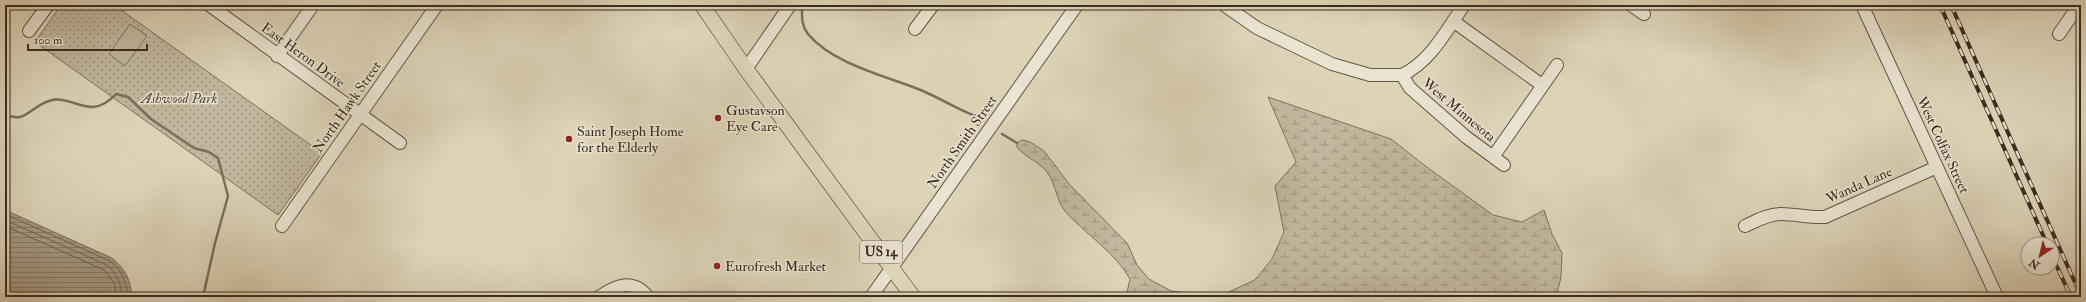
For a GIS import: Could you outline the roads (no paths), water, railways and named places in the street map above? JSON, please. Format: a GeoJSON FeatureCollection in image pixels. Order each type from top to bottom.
{"type":"FeatureCollection","features":[{"type":"Feature","properties":{"kind":"main road","name":"US 14"},"geometry":{"type":"LineString","coordinates":[[702,5],[746,69],[913,297]]}},
{"type":"Feature","properties":{"kind":"street"},"geometry":{"type":"LineString","coordinates":[[30,31],[48,5]]}},
{"type":"Feature","properties":{"kind":"street","name":"East Heron Drive"},"geometry":{"type":"LineString","coordinates":[[209,5],[277,56],[400,143]]}},
{"type":"Feature","properties":{"kind":"street"},"geometry":{"type":"LineString","coordinates":[[277,56],[313,5]]}},
{"type":"Feature","properties":{"kind":"street","name":"North Hawk Street"},"geometry":{"type":"LineString","coordinates":[[282,226],[437,5]]}},
{"type":"Feature","properties":{"kind":"street"},"geometry":{"type":"LineString","coordinates":[[746,69],[790,5]]}},
{"type":"Feature","properties":{"kind":"street"},"geometry":{"type":"LineString","coordinates":[[915,29],[933,5]]}},
{"type":"Feature","properties":{"kind":"street","name":"North Smith Street"},"geometry":{"type":"LineString","coordinates":[[871,297],[1077,5]]}},
{"type":"Feature","properties":{"kind":"street"},"geometry":{"type":"LineString","coordinates":[[1224,5],[1257,28],[1332,64],[1370,75],[1402,75],[1415,68],[1428,56],[1464,5]]}},
{"type":"Feature","properties":{"kind":"street"},"geometry":{"type":"LineString","coordinates":[[1631,5],[1644,14]]}},
{"type":"Feature","properties":{"kind":"street","name":"West Colfax Street"},"geometry":{"type":"LineString","coordinates":[[1862,5],[1997,297]]}},
{"type":"Feature","properties":{"kind":"street"},"geometry":{"type":"LineString","coordinates":[[2059,34],[2079,5]]}},
{"type":"Feature","properties":{"kind":"street"},"geometry":{"type":"LineString","coordinates":[[1453,21],[1542,85]]}},
{"type":"Feature","properties":{"kind":"street"},"geometry":{"type":"LineString","coordinates":[[1492,157],[1557,65]]}},
{"type":"Feature","properties":{"kind":"street","name":"West Minnesota"},"geometry":{"type":"LineString","coordinates":[[1402,75],[1410,88],[1504,166]]}},
{"type":"Feature","properties":{"kind":"street","name":"Wanda Lane"},"geometry":{"type":"LineString","coordinates":[[1745,226],[1764,217],[1780,214],[1806,218],[1824,217],[1937,167]]}},
{"type":"Feature","properties":{"kind":"street"},"geometry":{"type":"LineString","coordinates":[[600,297],[611,288],[626,284],[642,289],[648,297]]}},
{"type":"Feature","properties":{"kind":"water"},"geometry":{"type":"Polygon","coordinates":[[[5,210],[112,258],[124,271],[130,285],[132,297],[5,297],[5,210]]]}},
{"type":"Feature","properties":{"kind":"waterway"},"geometry":{"type":"LineString","coordinates":[[802,5],[802,20],[806,31],[819,45],[832,54],[846,62],[923,91],[981,118]]}},
{"type":"Feature","properties":{"kind":"waterway"},"geometry":{"type":"LineString","coordinates":[[5,114],[12,117],[23,116],[43,103],[58,100],[89,107],[98,106],[116,94],[128,97],[151,119],[194,148],[209,152],[218,158],[228,196],[215,243],[203,297]]}},
{"type":"Feature","properties":{"kind":"waterway"},"geometry":{"type":"LineString","coordinates":[[1002,134],[1017,143]]}},
{"type":"Feature","properties":{"kind":"railway"},"geometry":{"type":"LineString","coordinates":[[1940,5],[2043,236]]}},
{"type":"Feature","properties":{"kind":"railway"},"geometry":{"type":"LineString","coordinates":[[1951,5],[2081,296]]}},
{"type":"Feature","properties":{"kind":"railway"},"geometry":{"type":"LineString","coordinates":[[2060,273],[2071,297]]}},
{"type":"Feature","properties":{"kind":"place","name":"Gustavson Eye Care"},"geometry":{"type":"Point","coordinates":[718,118]}},
{"type":"Feature","properties":{"kind":"place","name":"Saint Joseph Home for the Elderly"},"geometry":{"type":"Point","coordinates":[569,139]}},
{"type":"Feature","properties":{"kind":"place","name":"Eurofresh Market"},"geometry":{"type":"Point","coordinates":[717,266]}},
{"type":"Feature","properties":{"kind":"park label","name":"Ashwood Park"},"geometry":{"type":"Point","coordinates":[179,98]}}]}
